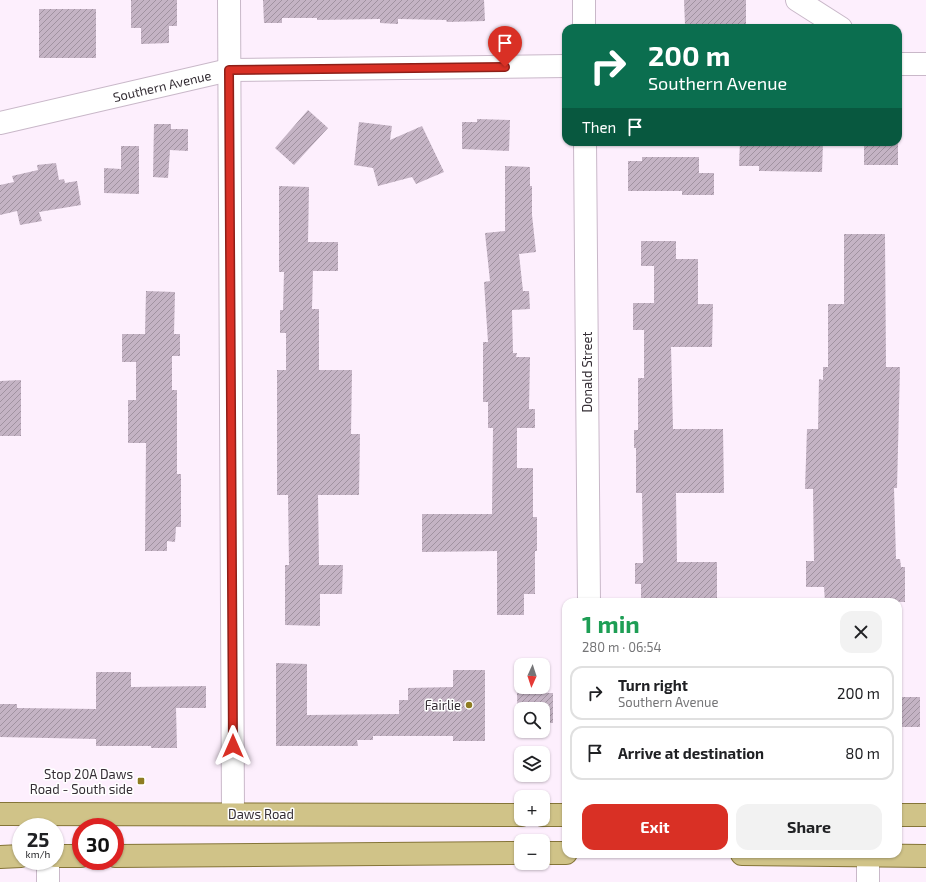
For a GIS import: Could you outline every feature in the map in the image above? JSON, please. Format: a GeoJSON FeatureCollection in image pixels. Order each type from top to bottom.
{"type":"FeatureCollection","features":[{"type":"Feature","properties":{"kind":"main road","name":"Daws Road"},"geometry":{"type":"LineString","coordinates":[[0,814],[514,815]]}},
{"type":"Feature","properties":{"kind":"main road"},"geometry":{"type":"LineString","coordinates":[[550,815],[562,815]]}},
{"type":"Feature","properties":{"kind":"main road"},"geometry":{"type":"LineString","coordinates":[[902,815],[926,815]]}},
{"type":"Feature","properties":{"kind":"main road"},"geometry":{"type":"LineString","coordinates":[[124,856],[514,853]]}},
{"type":"Feature","properties":{"kind":"main road"},"geometry":{"type":"LineString","coordinates":[[550,853],[562,853]]}},
{"type":"Feature","properties":{"kind":"main road"},"geometry":{"type":"LineString","coordinates":[[0,857],[12,856]]}},
{"type":"Feature","properties":{"kind":"main road"},"geometry":{"type":"LineString","coordinates":[[902,856],[926,856]]}},
{"type":"Feature","properties":{"kind":"street"},"geometry":{"type":"LineString","coordinates":[[229,0],[233,814]]}},
{"type":"Feature","properties":{"kind":"street"},"geometry":{"type":"LineString","coordinates":[[584,0],[584,24]]}},
{"type":"Feature","properties":{"kind":"street"},"geometry":{"type":"LineString","coordinates":[[797,0],[835,24]]}},
{"type":"Feature","properties":{"kind":"street"},"geometry":{"type":"LineString","coordinates":[[902,64],[926,64]]}},
{"type":"Feature","properties":{"kind":"street","name":"Southern Avenue"},"geometry":{"type":"LineString","coordinates":[[0,123],[229,70],[562,66]]}},
{"type":"Feature","properties":{"kind":"street","name":"Donald Street"},"geometry":{"type":"LineString","coordinates":[[585,146],[589,598]]}},
{"type":"Feature","properties":{"kind":"street"},"geometry":{"type":"LineString","coordinates":[[868,858],[868,882]]}},
{"type":"Feature","properties":{"kind":"street"},"geometry":{"type":"LineString","coordinates":[[48,870],[48,882]]}},
{"type":"Feature","properties":{"kind":"building"},"geometry":{"type":"Polygon","coordinates":[[[131,0],[177,0],[177,26],[169,26],[169,43],[141,44],[141,28],[131,28],[131,0]]]}},
{"type":"Feature","properties":{"kind":"building"},"geometry":{"type":"Polygon","coordinates":[[[263,0],[484,0],[485,21],[447,22],[446,20],[398,19],[398,24],[380,23],[380,19],[317,20],[317,18],[282,18],[282,23],[264,23],[263,0]]]}},
{"type":"Feature","properties":{"kind":"building"},"geometry":{"type":"Polygon","coordinates":[[[684,0],[746,0],[746,24],[685,24],[684,0]]]}},
{"type":"Feature","properties":{"kind":"building"},"geometry":{"type":"Polygon","coordinates":[[[39,9],[96,9],[96,58],[39,58],[39,9]]]}},
{"type":"Feature","properties":{"kind":"building"},"geometry":{"type":"Polygon","coordinates":[[[308,110],[328,128],[294,165],[275,148],[308,110]]]}},
{"type":"Feature","properties":{"kind":"building"},"geometry":{"type":"Polygon","coordinates":[[[477,119],[510,120],[509,151],[462,149],[462,122],[477,122],[477,119]]]}},
{"type":"Feature","properties":{"kind":"building"},"geometry":{"type":"Polygon","coordinates":[[[359,122],[392,126],[390,140],[422,126],[444,172],[416,184],[412,177],[378,186],[373,168],[354,165],[359,122]]]}},
{"type":"Feature","properties":{"kind":"building"},"geometry":{"type":"Polygon","coordinates":[[[154,124],[171,124],[171,129],[188,129],[188,151],[170,150],[168,178],[153,177],[154,124]]]}},
{"type":"Feature","properties":{"kind":"building"},"geometry":{"type":"Polygon","coordinates":[[[121,146],[139,146],[139,194],[104,193],[104,168],[121,169],[121,146]]]}},
{"type":"Feature","properties":{"kind":"building"},"geometry":{"type":"Polygon","coordinates":[[[740,146],[823,146],[822,172],[759,171],[759,166],[739,166],[740,146]]]}},
{"type":"Feature","properties":{"kind":"building"},"geometry":{"type":"Polygon","coordinates":[[[864,146],[898,146],[898,165],[864,165],[864,146]]]}},
{"type":"Feature","properties":{"kind":"building"},"geometry":{"type":"Polygon","coordinates":[[[642,157],[699,157],[699,173],[714,173],[714,195],[682,195],[682,191],[628,191],[628,161],[642,161],[642,157]]]}},
{"type":"Feature","properties":{"kind":"building"},"geometry":{"type":"Polygon","coordinates":[[[56,163],[59,180],[64,179],[65,183],[77,181],[81,205],[39,212],[42,221],[20,225],[17,211],[0,215],[0,185],[14,182],[12,176],[38,170],[37,165],[56,163]]]}},
{"type":"Feature","properties":{"kind":"building"},"geometry":{"type":"Polygon","coordinates":[[[505,166],[530,167],[530,186],[532,186],[532,215],[536,252],[519,254],[523,291],[529,291],[530,309],[512,310],[513,353],[517,353],[516,357],[530,357],[529,409],[535,409],[535,428],[517,428],[517,468],[533,468],[533,517],[537,517],[535,594],[524,594],[524,615],[497,615],[497,551],[422,552],[422,514],[492,514],[493,428],[488,428],[488,402],[483,402],[483,342],[488,342],[484,282],[490,281],[485,233],[505,231],[505,166]]]}},
{"type":"Feature","properties":{"kind":"building"},"geometry":{"type":"Polygon","coordinates":[[[279,186],[309,187],[308,242],[338,242],[338,271],[313,271],[312,309],[319,309],[319,370],[352,370],[351,434],[360,434],[359,495],[318,495],[319,565],[343,565],[342,594],[320,594],[320,626],[285,625],[285,565],[289,565],[288,495],[277,495],[277,370],[286,370],[286,333],[280,333],[280,310],[283,310],[284,272],[279,272],[279,186]]]}},
{"type":"Feature","properties":{"kind":"building"},"geometry":{"type":"Polygon","coordinates":[[[844,234],[885,234],[886,367],[900,367],[897,488],[894,488],[896,559],[900,559],[901,567],[905,567],[905,602],[902,602],[902,598],[825,598],[824,587],[806,587],[806,561],[814,561],[813,489],[805,489],[807,429],[818,429],[819,379],[823,380],[823,367],[828,367],[828,304],[844,304],[844,234]]]}},
{"type":"Feature","properties":{"kind":"building"},"geometry":{"type":"Polygon","coordinates":[[[641,241],[676,241],[676,259],[698,259],[698,304],[713,304],[712,347],[671,347],[673,429],[723,429],[724,493],[676,493],[677,562],[717,562],[717,598],[641,598],[641,584],[635,584],[635,563],[643,563],[642,493],[636,493],[636,448],[634,448],[634,430],[638,430],[638,378],[644,378],[644,330],[633,330],[633,303],[654,303],[654,266],[641,266],[641,241]]]}},
{"type":"Feature","properties":{"kind":"building"},"geometry":{"type":"Polygon","coordinates":[[[146,291],[175,292],[174,334],[180,334],[180,356],[172,356],[172,390],[177,390],[177,474],[181,474],[181,527],[176,527],[175,542],[167,541],[167,551],[145,551],[146,443],[128,443],[128,400],[136,400],[136,362],[122,362],[122,334],[145,334],[146,291]]]}},
{"type":"Feature","properties":{"kind":"building"},"geometry":{"type":"Polygon","coordinates":[[[21,380],[21,436],[0,436],[0,381],[21,380]]]}},
{"type":"Feature","properties":{"kind":"building"},"geometry":{"type":"Polygon","coordinates":[[[276,663],[307,664],[307,715],[399,714],[399,700],[408,700],[408,688],[453,687],[453,670],[485,670],[485,741],[453,741],[453,736],[373,736],[373,740],[357,740],[358,746],[276,746],[276,663]]]}},
{"type":"Feature","properties":{"kind":"building"},"geometry":{"type":"Polygon","coordinates":[[[96,672],[131,672],[131,687],[206,686],[206,708],[176,708],[177,748],[151,748],[151,746],[96,746],[96,739],[0,737],[0,704],[17,704],[17,708],[96,709],[96,672]]]}},
{"type":"Feature","properties":{"kind":"building"},"geometry":{"type":"Polygon","coordinates":[[[553,693],[553,723],[550,723],[550,702],[517,702],[517,694],[553,693]]]}},
{"type":"Feature","properties":{"kind":"building"},"geometry":{"type":"Polygon","coordinates":[[[902,697],[920,697],[920,727],[902,727],[902,697]]]}},
{"type":"Feature","properties":{"kind":"place","name":"Fairlie"},"geometry":{"type":"Point","coordinates":[469,705]}},
{"type":"Feature","properties":{"kind":"place","name":"Stop 20A Daws Road - South side"},"geometry":{"type":"Point","coordinates":[141,781]}},
{"type":"Feature","properties":{"kind":"route"},"geometry":{"type":"LineString","coordinates":[[233,746],[229,70],[505,67]]}}]}
